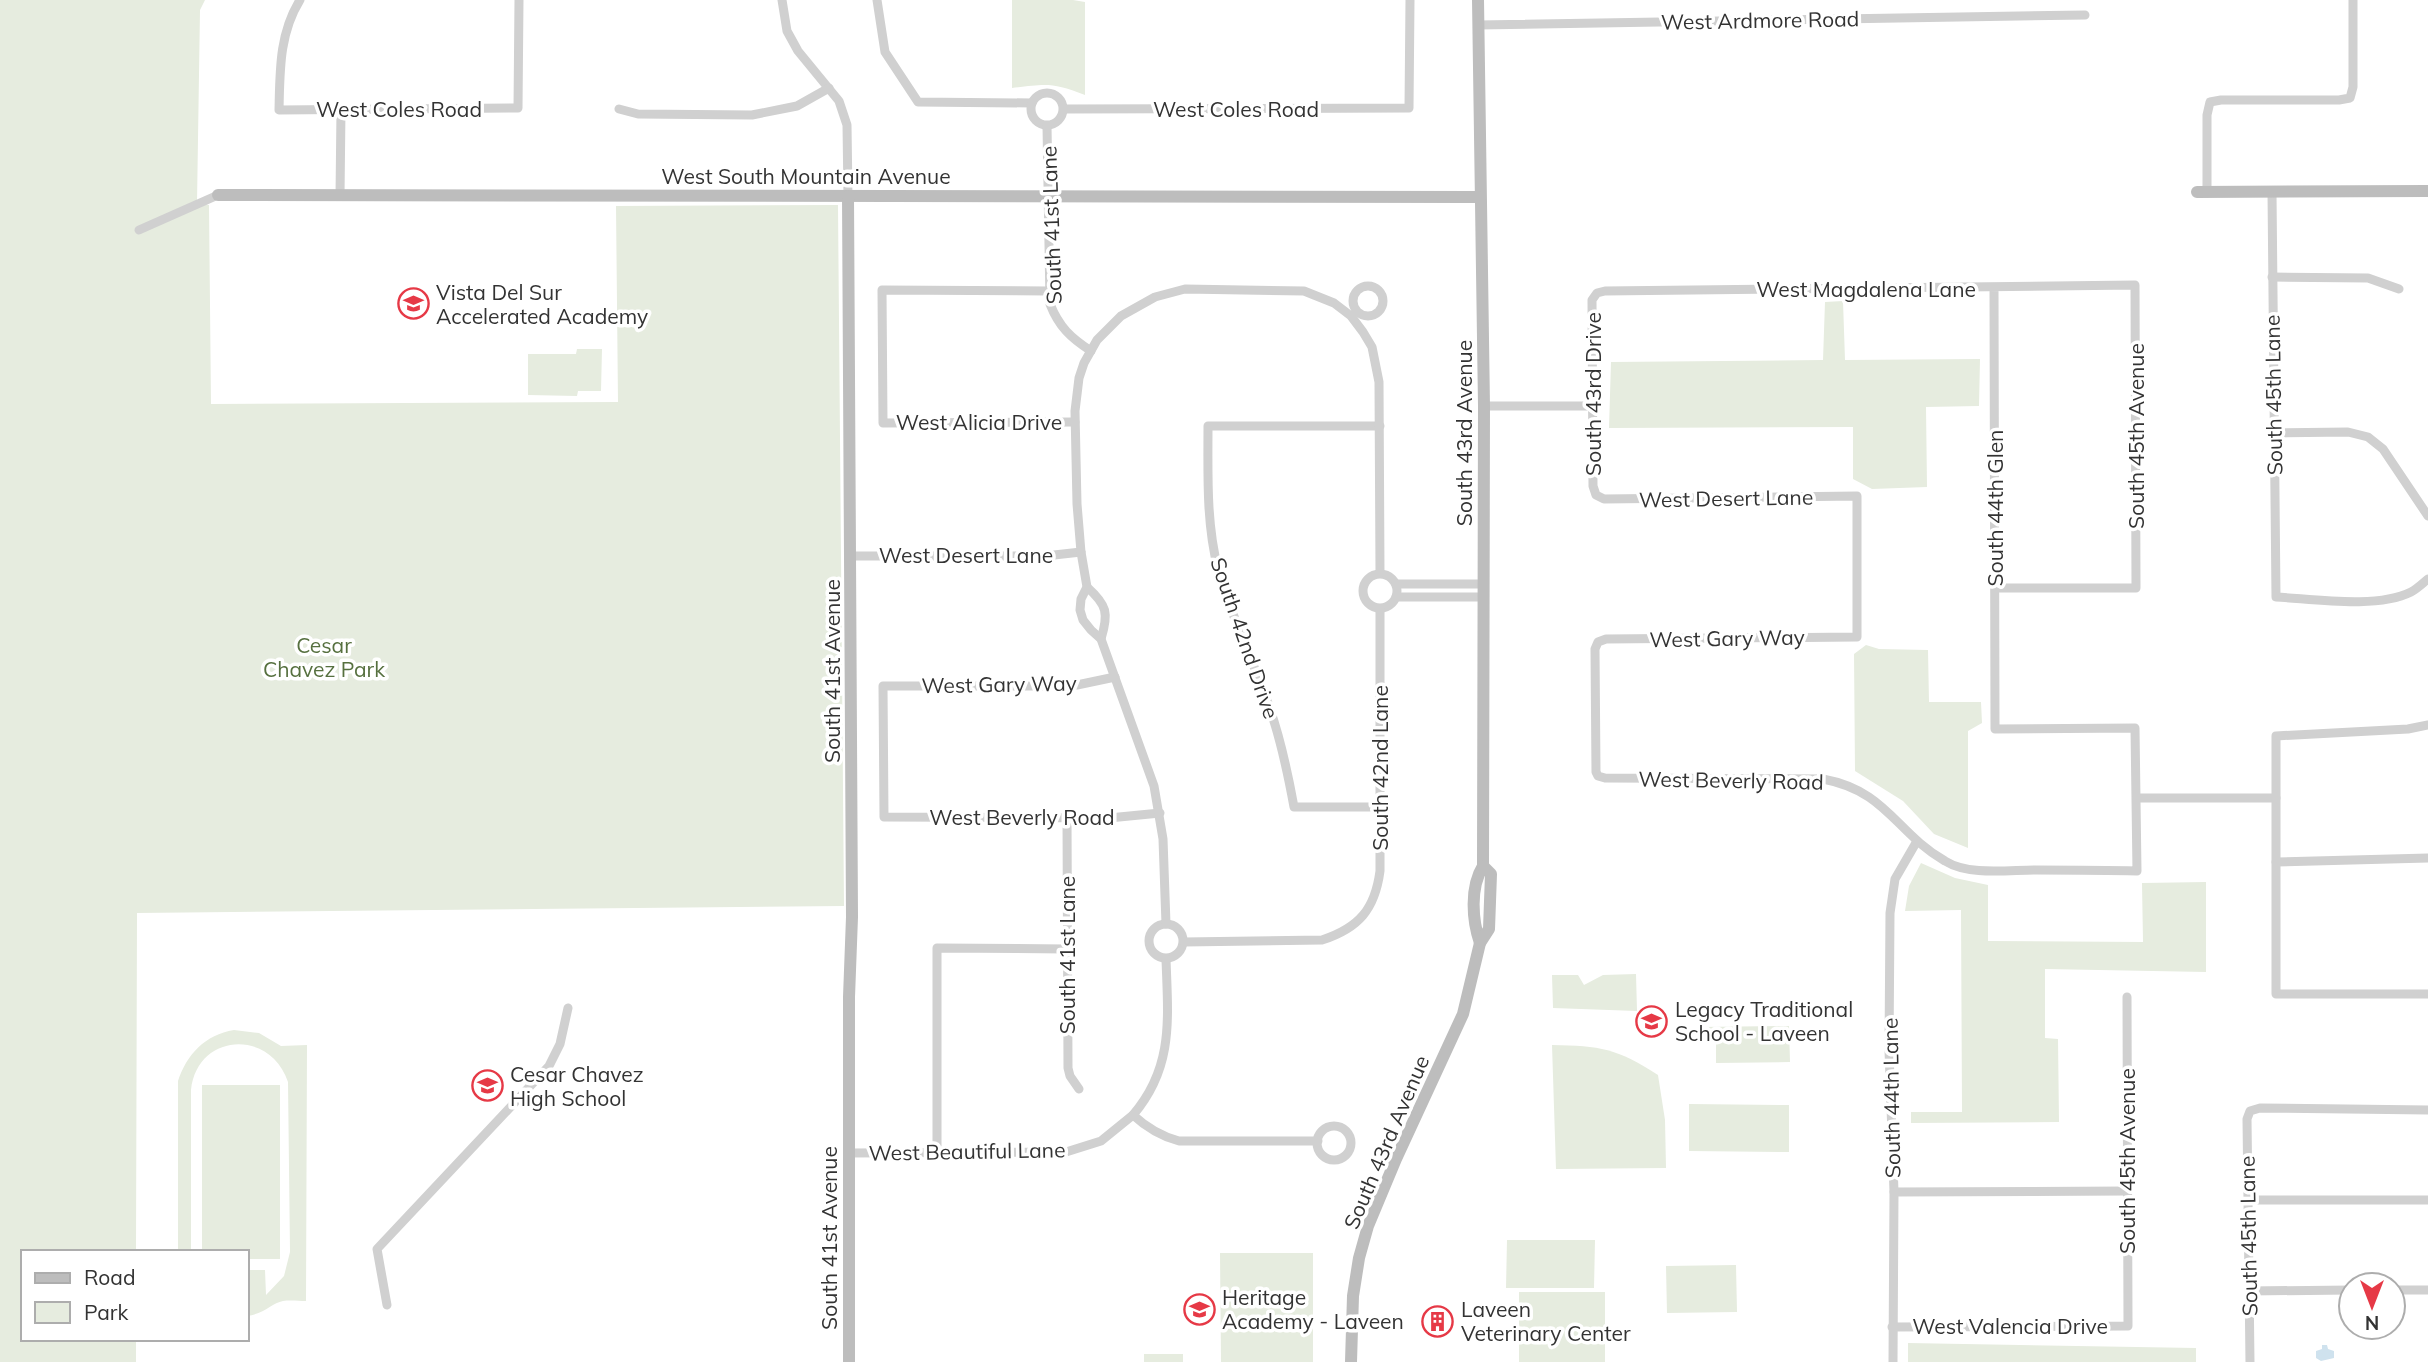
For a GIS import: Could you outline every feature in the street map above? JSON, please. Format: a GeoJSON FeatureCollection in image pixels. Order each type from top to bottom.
{"type":"FeatureCollection","features":[{"type":"Feature","properties":{"kind":"street","name":"West Coles Road"},"geometry":{"type":"LineString","coordinates":[[300,0],[293,12],[282,47],[279,110],[518,108],[519,0]]}},
{"type":"Feature","properties":{"kind":"street","name":"South 41st Avenue"},"geometry":{"type":"LineString","coordinates":[[782,0],[786,31],[798,51],[839,101],[847,125],[852,917],[849,998],[849,1362]]}},
{"type":"Feature","properties":{"kind":"street","name":"West Coles Road"},"geometry":{"type":"LineString","coordinates":[[877,0],[885,52],[918,102],[1032,103],[1043,93],[1053,94],[1061,100],[1064,109],[1409,108],[1410,0]]}},
{"type":"Feature","properties":{"kind":"street","name":"South 43rd Avenue"},"geometry":{"type":"LineString","coordinates":[[1351,1362],[1353,1296],[1368,1226],[1463,1014],[1480,943],[1489,929],[1490,874],[1483,866],[1484,406],[1478,0]]}},
{"type":"Feature","properties":{"kind":"street"},"geometry":{"type":"LineString","coordinates":[[2353,0],[2353,87],[2350,98],[2210,102],[2202,192],[2428,191]]}},
{"type":"Feature","properties":{"kind":"street","name":"West Ardmore Road"},"geometry":{"type":"LineString","coordinates":[[1478,25],[2085,15]]}},
{"type":"Feature","properties":{"kind":"street"},"geometry":{"type":"LineString","coordinates":[[619,109],[638,114],[752,115],[797,106],[829,88]]}},
{"type":"Feature","properties":{"kind":"street"},"geometry":{"type":"LineString","coordinates":[[1032,103],[1031,114],[1047,126],[1060,119],[1064,109]]}},
{"type":"Feature","properties":{"kind":"street"},"geometry":{"type":"LineString","coordinates":[[340,195],[341,110]]}},
{"type":"Feature","properties":{"kind":"street","name":"South 41st Lane"},"geometry":{"type":"LineString","coordinates":[[1047,126],[1050,304],[1061,327],[1090,351]]}},
{"type":"Feature","properties":{"kind":"street","name":"South 45th Lane"},"geometry":{"type":"LineString","coordinates":[[2272,192],[2276,597],[2372,601],[2393,599],[2412,592],[2428,579]]}},
{"type":"Feature","properties":{"kind":"street","name":"West South Mountain Avenue"},"geometry":{"type":"LineString","coordinates":[[139,230],[218,195],[1480,197]]}},
{"type":"Feature","properties":{"kind":"street"},"geometry":{"type":"LineString","coordinates":[[2272,277],[2368,278],[2399,289]]}},
{"type":"Feature","properties":{"kind":"street","name":"West Magdalena Lane"},"geometry":{"type":"LineString","coordinates":[[1597,293],[2135,285]]}},
{"type":"Feature","properties":{"kind":"street","name":"South 45th Avenue"},"geometry":{"type":"LineString","coordinates":[[1996,588],[2136,588],[2135,285]]}},
{"type":"Feature","properties":{"kind":"street","name":"South 44th Glen"},"geometry":{"type":"LineString","coordinates":[[1994,288],[1995,729],[2135,728],[2137,798]]}},
{"type":"Feature","properties":{"kind":"street"},"geometry":{"type":"LineString","coordinates":[[1101,639],[1106,617],[1104,606],[1087,587],[1081,552],[1076,393],[1084,363],[1105,330],[1121,316],[1155,297],[1185,289],[1304,291],[1335,303],[1353,314],[1372,347],[1377,363],[1380,425],[1380,573]]}},
{"type":"Feature","properties":{"kind":"street","name":"West Alicia Drive"},"geometry":{"type":"LineString","coordinates":[[1049,291],[881,290],[883,423],[1075,422]]}},
{"type":"Feature","properties":{"kind":"street","name":"South 43rd Drive"},"geometry":{"type":"LineString","coordinates":[[1596,495],[1593,486],[1592,300],[1597,293]]}},
{"type":"Feature","properties":{"kind":"street"},"geometry":{"type":"LineString","coordinates":[[1484,406],[1593,406]]}},
{"type":"Feature","properties":{"kind":"street","name":"South 42nd Drive"},"geometry":{"type":"LineString","coordinates":[[1380,425],[1208,426],[1210,511],[1218,568],[1270,709],[1287,767],[1294,807],[1381,807]]}},
{"type":"Feature","properties":{"kind":"street"},"geometry":{"type":"LineString","coordinates":[[2274,433],[2348,432],[2368,437],[2383,449],[2428,516]]}},
{"type":"Feature","properties":{"kind":"street","name":"West Desert Lane"},"geometry":{"type":"LineString","coordinates":[[1596,495],[1604,499],[1857,496],[1857,637]]}},
{"type":"Feature","properties":{"kind":"street","name":"West Desert Lane"},"geometry":{"type":"LineString","coordinates":[[851,555],[1045,556],[1081,552]]}},
{"type":"Feature","properties":{"kind":"street"},"geometry":{"type":"LineString","coordinates":[[1380,573],[1389,576],[1396,584],[1396,597],[1390,605],[1380,608],[1366,602],[1362,588],[1366,579],[1380,573]]}},
{"type":"Feature","properties":{"kind":"street"},"geometry":{"type":"LineString","coordinates":[[1396,584],[1484,591]]}},
{"type":"Feature","properties":{"kind":"street"},"geometry":{"type":"LineString","coordinates":[[1087,587],[1080,610],[1083,620],[1101,639],[1146,758],[1160,813],[1165,859],[1166,924]]}},
{"type":"Feature","properties":{"kind":"street"},"geometry":{"type":"LineString","coordinates":[[1396,597],[1484,591]]}},
{"type":"Feature","properties":{"kind":"street","name":"South 42nd Lane"},"geometry":{"type":"LineString","coordinates":[[1184,942],[1322,940],[1340,934],[1358,922],[1370,906],[1377,891],[1380,871],[1380,608]]}},
{"type":"Feature","properties":{"kind":"street","name":"West Gary Way"},"geometry":{"type":"LineString","coordinates":[[1598,642],[1606,639],[1857,637]]}},
{"type":"Feature","properties":{"kind":"street","name":"West Beverly Road"},"geometry":{"type":"LineString","coordinates":[[1598,642],[1595,649],[1595,768],[1598,776],[1833,781],[1854,787],[1870,796],[1917,841],[1947,863],[1964,868],[2137,871],[2137,798]]}},
{"type":"Feature","properties":{"kind":"street","name":"West Gary Way"},"geometry":{"type":"LineString","coordinates":[[884,817],[883,686],[1057,686],[1115,677]]}},
{"type":"Feature","properties":{"kind":"street"},"geometry":{"type":"LineString","coordinates":[[2428,725],[2408,729],[2276,736],[2276,994],[2428,994]]}},
{"type":"Feature","properties":{"kind":"street"},"geometry":{"type":"LineString","coordinates":[[2137,798],[2276,798]]}},
{"type":"Feature","properties":{"kind":"street","name":"West Beverly Road"},"geometry":{"type":"LineString","coordinates":[[884,817],[1110,818],[1160,813]]}},
{"type":"Feature","properties":{"kind":"street","name":"South 41st Lane"},"geometry":{"type":"LineString","coordinates":[[1067,818],[1068,1068],[1079,1089]]}},
{"type":"Feature","properties":{"kind":"street","name":"South 44th Lane"},"geometry":{"type":"LineString","coordinates":[[1893,1362],[1890,897],[1895,879],[1917,841]]}},
{"type":"Feature","properties":{"kind":"street"},"geometry":{"type":"LineString","coordinates":[[2276,862],[2428,858]]}},
{"type":"Feature","properties":{"kind":"street"},"geometry":{"type":"LineString","coordinates":[[1166,924],[1181,931],[1184,942],[1180,952],[1166,959],[1155,955],[1149,944],[1151,932],[1166,924]]}},
{"type":"Feature","properties":{"kind":"street"},"geometry":{"type":"LineString","coordinates":[[937,1152],[937,948],[1067,949]]}},
{"type":"Feature","properties":{"kind":"street","name":"West Beautiful Lane"},"geometry":{"type":"LineString","coordinates":[[849,1153],[1066,1152],[1101,1141],[1133,1115],[1152,1090],[1166,1049],[1166,959]]}},
{"type":"Feature","properties":{"kind":"street","name":"South 45th Avenue"},"geometry":{"type":"LineString","coordinates":[[2127,997],[2127,1326]]}},
{"type":"Feature","properties":{"kind":"street"},"geometry":{"type":"LineString","coordinates":[[387,1305],[377,1249],[549,1066],[560,1044],[568,1008]]}},
{"type":"Feature","properties":{"kind":"street","name":"South 45th Lane"},"geometry":{"type":"LineString","coordinates":[[2250,1362],[2247,1119],[2250,1111],[2260,1108],[2428,1110]]}},
{"type":"Feature","properties":{"kind":"street"},"geometry":{"type":"LineString","coordinates":[[1133,1115],[1148,1129],[1179,1141],[1318,1141]]}},
{"type":"Feature","properties":{"kind":"street"},"geometry":{"type":"LineString","coordinates":[[1894,1192],[2127,1191]]}},
{"type":"Feature","properties":{"kind":"street"},"geometry":{"type":"LineString","coordinates":[[2248,1200],[2428,1200]]}},
{"type":"Feature","properties":{"kind":"street"},"geometry":{"type":"LineString","coordinates":[[2249,1291],[2337,1290]]}},
{"type":"Feature","properties":{"kind":"street"},"geometry":{"type":"LineString","coordinates":[[2407,1290],[2428,1290]]}},
{"type":"Feature","properties":{"kind":"street","name":"West Valencia Drive"},"geometry":{"type":"LineString","coordinates":[[1892,1327],[2127,1326]]}},
{"type":"Feature","properties":{"kind":"green space","name":"Cesar Chavez Park"},"geometry":{"type":"Polygon","coordinates":[[[0,0],[205,0],[200,10],[197,203],[209,205],[211,404],[618,402],[616,206],[838,205],[844,906],[137,913],[136,1250],[21,1250],[21,1341],[136,1341],[136,1362],[0,1362],[0,0]]]}},
{"type":"Feature","properties":{"kind":"green space"},"geometry":{"type":"Polygon","coordinates":[[[1012,0],[1085,2],[1085,95],[1049,85],[1012,88],[1012,0]]]}},
{"type":"Feature","properties":{"kind":"green space"},"geometry":{"type":"Polygon","coordinates":[[[1843,301],[1845,360],[1980,359],[1979,406],[1926,407],[1927,487],[1872,489],[1853,479],[1853,427],[1609,428],[1611,362],[1823,360],[1825,302],[1843,301]]]}},
{"type":"Feature","properties":{"kind":"green space"},"geometry":{"type":"Polygon","coordinates":[[[577,349],[602,349],[601,391],[578,391],[577,396],[528,395],[528,354],[576,354],[577,349]]]}},
{"type":"Feature","properties":{"kind":"green space"},"geometry":{"type":"Polygon","coordinates":[[[1866,645],[1879,649],[1928,650],[1929,702],[1981,702],[1982,723],[1968,731],[1968,848],[1934,834],[1903,801],[1855,771],[1854,654],[1866,645]]]}},
{"type":"Feature","properties":{"kind":"green space"},"geometry":{"type":"Polygon","coordinates":[[[1921,863],[1955,878],[1988,885],[1988,941],[2143,942],[2142,883],[2206,882],[2206,972],[2045,969],[2045,1038],[2058,1039],[2059,1122],[1911,1123],[1911,1112],[1962,1112],[1961,910],[1905,911],[1909,886],[1921,863]]]}},
{"type":"Feature","properties":{"kind":"green space"},"geometry":{"type":"Polygon","coordinates":[[[1636,974],[1637,1011],[1553,1008],[1552,975],[1578,975],[1584,985],[1603,975],[1636,974]]]}},
{"type":"Feature","properties":{"kind":"green space"},"geometry":{"type":"Polygon","coordinates":[[[1789,1026],[1790,1062],[1716,1063],[1716,1037],[1701,1037],[1700,1027],[1789,1026]]]}},
{"type":"Feature","properties":{"kind":"green space"},"geometry":{"type":"Polygon","coordinates":[[[234,1030],[259,1033],[281,1046],[307,1045],[306,1301],[283,1301],[248,1316],[248,1270],[265,1270],[266,1295],[284,1276],[290,1252],[288,1082],[279,1065],[266,1052],[235,1044],[220,1048],[206,1057],[196,1071],[191,1090],[191,1250],[178,1250],[178,1081],[192,1054],[206,1041],[234,1030]]]}},
{"type":"Feature","properties":{"kind":"green space"},"geometry":{"type":"Polygon","coordinates":[[[1552,1045],[1608,1050],[1631,1059],[1658,1075],[1665,1120],[1666,1168],[1556,1169],[1552,1045]]]}},
{"type":"Feature","properties":{"kind":"green space"},"geometry":{"type":"Polygon","coordinates":[[[202,1085],[280,1085],[280,1259],[248,1259],[248,1250],[202,1250],[202,1085]]]}},
{"type":"Feature","properties":{"kind":"green space"},"geometry":{"type":"Polygon","coordinates":[[[1689,1104],[1789,1105],[1789,1152],[1689,1151],[1689,1104]]]}},
{"type":"Feature","properties":{"kind":"green space"},"geometry":{"type":"Polygon","coordinates":[[[1507,1240],[1595,1240],[1594,1288],[1506,1288],[1507,1240]]]}},
{"type":"Feature","properties":{"kind":"green space"},"geometry":{"type":"Polygon","coordinates":[[[1220,1253],[1313,1253],[1313,1362],[1221,1362],[1220,1253]]]}},
{"type":"Feature","properties":{"kind":"green space"},"geometry":{"type":"Polygon","coordinates":[[[1736,1265],[1737,1312],[1667,1313],[1666,1266],[1736,1265]]]}},
{"type":"Feature","properties":{"kind":"green space"},"geometry":{"type":"Polygon","coordinates":[[[1519,1292],[1605,1292],[1605,1362],[1519,1362],[1519,1292]]]}},
{"type":"Feature","properties":{"kind":"green space"},"geometry":{"type":"Polygon","coordinates":[[[1908,1343],[2196,1348],[2196,1362],[1908,1362],[1908,1343]]]}},
{"type":"Feature","properties":{"kind":"green space"},"geometry":{"type":"Polygon","coordinates":[[[1144,1354],[1183,1354],[1183,1362],[1144,1362],[1144,1354]]]}},
{"type":"Feature","properties":{"kind":"water"},"geometry":{"type":"Polygon","coordinates":[[[2322,1345],[2327,1345],[2328,1349],[2334,1351],[2334,1358],[2321,1361],[2316,1358],[2316,1351],[2322,1349],[2322,1345]]]}},
{"type":"Feature","properties":{"kind":"place","name":"Vista Del Sur Accelerated Academy"},"geometry":{"type":"Point","coordinates":[413,304]}},
{"type":"Feature","properties":{"kind":"place","name":"Legacy Traditional School - Laveen"},"geometry":{"type":"Point","coordinates":[1652,1021]}},
{"type":"Feature","properties":{"kind":"place","name":"Cesar Chavez High School"},"geometry":{"type":"Point","coordinates":[487,1086]}},
{"type":"Feature","properties":{"kind":"place","name":"Heritage Academy - Laveen"},"geometry":{"type":"Point","coordinates":[1199,1309]}},
{"type":"Feature","properties":{"kind":"place","name":"Laveen Veterinary Center"},"geometry":{"type":"Point","coordinates":[1438,1321]}}]}
